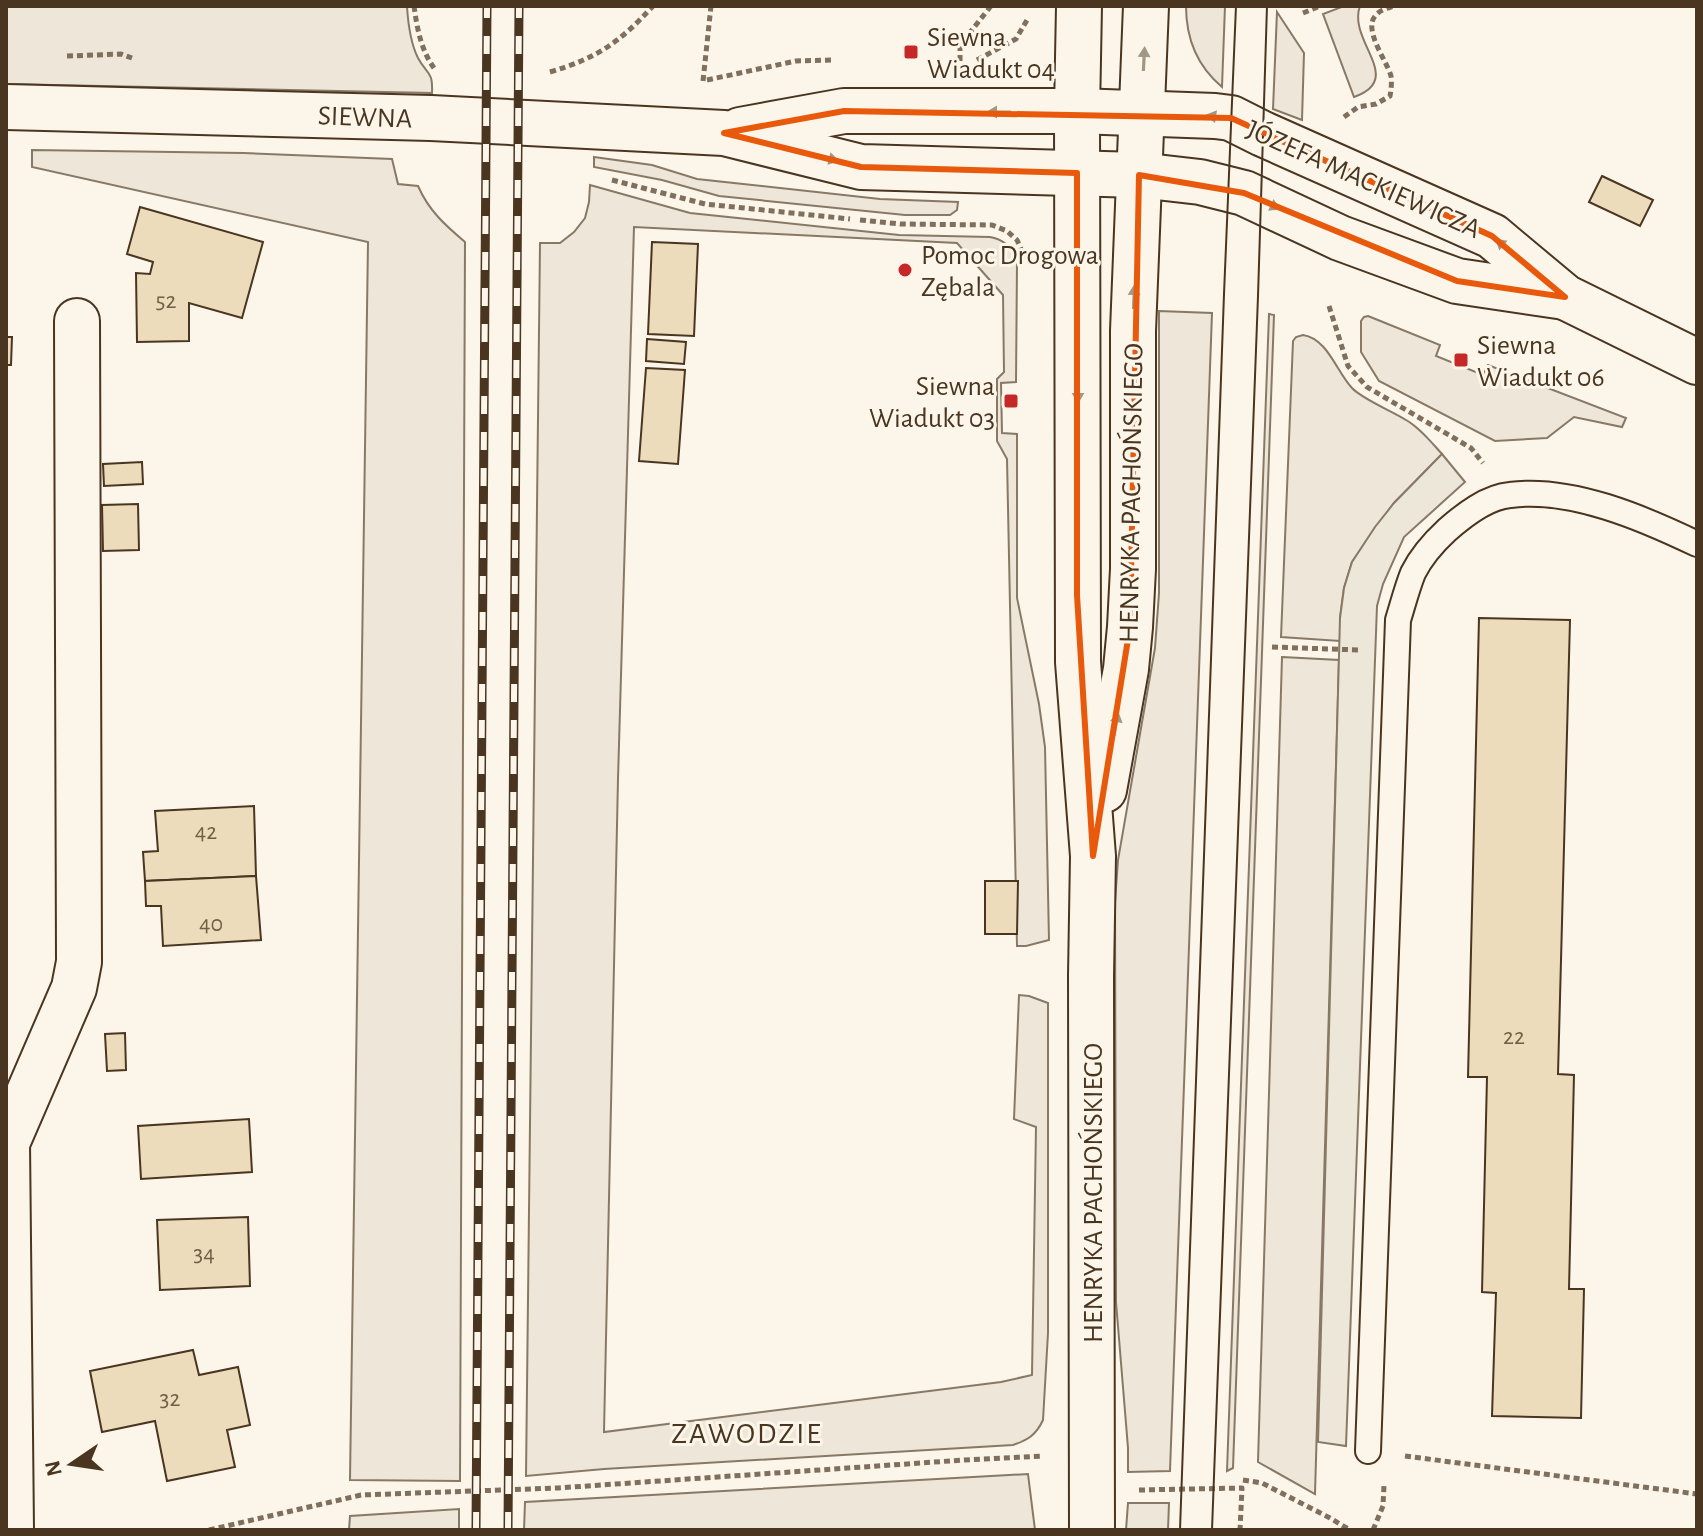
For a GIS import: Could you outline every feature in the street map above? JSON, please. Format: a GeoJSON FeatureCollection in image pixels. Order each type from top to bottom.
{"type":"FeatureCollection","features":[{"type":"Feature","properties":{"kind":"street"},"geometry":{"type":"LineString","coordinates":[[1077,173],[1079,6]]}},
{"type":"Feature","properties":{"kind":"street"},"geometry":{"type":"LineString","coordinates":[[1139,175],[1146,6]]}},
{"type":"Feature","properties":{"kind":"street","name":"SIEWNA"},"geometry":{"type":"LineString","coordinates":[[6,107],[431,118],[724,133],[861,167],[1139,175]]}},
{"type":"Feature","properties":{"kind":"street","name":"SIEWNA"},"geometry":{"type":"LineString","coordinates":[[724,133],[844,111],[1141,112]]}},
{"type":"Feature","properties":{"kind":"street","name":"JÓZEFA MACKIEWICZA"},"geometry":{"type":"LineString","coordinates":[[1141,112],[1231,118],[1492,236],[1565,297],[1697,362]]}},
{"type":"Feature","properties":{"kind":"street","name":"HENRYKA PACHOŃSKIEGO"},"geometry":{"type":"LineString","coordinates":[[1077,173],[1078,662],[1093,856],[1092,1530]]}},
{"type":"Feature","properties":{"kind":"street","name":"JÓZEFA MACKIEWICZA"},"geometry":{"type":"LineString","coordinates":[[1139,175],[1200,182],[1244,193],[1340,238],[1457,281],[1565,297]]}},
{"type":"Feature","properties":{"kind":"street","name":"HENRYKA PACHOŃSKIEGO"},"geometry":{"type":"LineString","coordinates":[[1093,856],[1126,669],[1130,627],[1133,569],[1133,318],[1139,175]]}},
{"type":"Feature","properties":{"kind":"street"},"geometry":{"type":"LineString","coordinates":[[11,1530],[7,1143],[74,988],[79,962],[77,321]]}},
{"type":"Feature","properties":{"kind":"lane"},"geometry":{"type":"LineString","coordinates":[[1368,1451],[1396,652],[1398,620],[1414,572],[1434,543],[1457,522],[1484,503],[1509,495],[1549,495],[1593,503],[1634,515],[1697,544]]}},
{"type":"Feature","properties":{"kind":"path"},"geometry":{"type":"LineString","coordinates":[[414,6],[418,34],[439,76]]}},
{"type":"Feature","properties":{"kind":"path"},"geometry":{"type":"LineString","coordinates":[[539,76],[605,50],[653,6]]}},
{"type":"Feature","properties":{"kind":"path"},"geometry":{"type":"LineString","coordinates":[[703,81],[711,6]]}},
{"type":"Feature","properties":{"kind":"path"},"geometry":{"type":"LineString","coordinates":[[945,61],[960,61],[960,45],[991,6]]}},
{"type":"Feature","properties":{"kind":"path"},"geometry":{"type":"LineString","coordinates":[[1303,13],[1320,6]]}},
{"type":"Feature","properties":{"kind":"path"},"geometry":{"type":"LineString","coordinates":[[1343,118],[1358,107],[1376,104],[1390,96],[1391,76],[1373,36],[1372,23],[1379,12],[1394,6]]}},
{"type":"Feature","properties":{"kind":"path"},"geometry":{"type":"LineString","coordinates":[[975,61],[1016,39],[1029,17]]}},
{"type":"Feature","properties":{"kind":"path"},"geometry":{"type":"LineString","coordinates":[[692,82],[796,61],[841,60]]}},
{"type":"Feature","properties":{"kind":"path"},"geometry":{"type":"LineString","coordinates":[[602,178],[705,204],[900,224],[992,225],[1007,231],[1017,240],[1026,262]]}},
{"type":"Feature","properties":{"kind":"path"},"geometry":{"type":"LineString","coordinates":[[1329,306],[1348,366],[1367,387],[1471,448]]}},
{"type":"Feature","properties":{"kind":"path"},"geometry":{"type":"LineString","coordinates":[[1272,647],[1396,652]]}},
{"type":"Feature","properties":{"kind":"path"},"geometry":{"type":"LineString","coordinates":[[1368,1451],[1697,1494]]}},
{"type":"Feature","properties":{"kind":"path"},"geometry":{"type":"LineString","coordinates":[[209,1530],[361,1495],[558,1488],[1048,1456]]}},
{"type":"Feature","properties":{"kind":"path"},"geometry":{"type":"LineString","coordinates":[[1243,1480],[1262,1483],[1350,1530]]}},
{"type":"Feature","properties":{"kind":"path"},"geometry":{"type":"LineString","coordinates":[[1126,1490],[1242,1488],[1240,1530]]}},
{"type":"Feature","properties":{"kind":"path"},"geometry":{"type":"LineString","coordinates":[[1373,1530],[1383,1506]]}},
{"type":"Feature","properties":{"kind":"highlighted area"},"geometry":{"type":"Polygon","coordinates":[[[844,111],[1231,118],[1492,236],[1565,297],[1457,281],[1244,193],[1139,175],[1130,627],[1093,856],[1077,595],[1077,173],[861,167],[724,133],[844,111]]]}},
{"type":"Feature","properties":{"kind":"shaded area"},"geometry":{"type":"Polygon","coordinates":[[[6,6],[407,6],[413,46],[430,76],[432,93],[6,84],[6,6]]]}},
{"type":"Feature","properties":{"kind":"shaded area"},"geometry":{"type":"Polygon","coordinates":[[[1186,6],[1225,6],[1222,87],[1206,70],[1195,51],[1188,29],[1186,6]]]}},
{"type":"Feature","properties":{"kind":"shaded area"},"geometry":{"type":"Polygon","coordinates":[[[1344,6],[1360,6],[1358,19],[1361,32],[1375,70],[1375,80],[1369,89],[1354,97],[1323,14],[1344,6]]]}},
{"type":"Feature","properties":{"kind":"shaded area"},"geometry":{"type":"Polygon","coordinates":[[[1277,12],[1304,53],[1302,120],[1273,109],[1277,12]]]}},
{"type":"Feature","properties":{"kind":"shaded area"},"geometry":{"type":"Polygon","coordinates":[[[32,150],[392,159],[398,184],[418,186],[432,210],[465,242],[460,1481],[350,1480],[368,242],[32,167],[32,150]]]}},
{"type":"Feature","properties":{"kind":"shaded area"},"geometry":{"type":"Polygon","coordinates":[[[594,157],[652,165],[697,179],[880,199],[958,202],[957,210],[950,215],[905,215],[719,196],[662,180],[594,167],[594,157]]]}},
{"type":"Feature","properties":{"kind":"shaded area"},"geometry":{"type":"Polygon","coordinates":[[[590,185],[690,213],[899,235],[990,237],[1001,240],[1014,254],[1017,264],[1016,382],[1001,383],[1002,433],[1017,434],[1017,598],[1045,747],[1049,940],[1017,946],[1007,459],[997,441],[997,379],[1004,372],[1003,295],[957,243],[634,227],[604,1432],[1001,1382],[1032,1375],[1036,1127],[1014,1119],[1019,995],[1048,1003],[1048,1333],[1043,1420],[1031,1436],[1013,1445],[526,1476],[540,243],[560,243],[574,232],[585,218],[590,185]]]}},
{"type":"Feature","properties":{"kind":"shaded area"},"geometry":{"type":"Polygon","coordinates":[[[1159,311],[1212,313],[1170,1471],[1128,1472],[1116,1302],[1115,902],[1118,860],[1155,648],[1159,593],[1159,311]]]}},
{"type":"Feature","properties":{"kind":"shaded area"},"geometry":{"type":"Polygon","coordinates":[[[1269,314],[1274,315],[1233,1468],[1227,1471],[1269,314]]]}},
{"type":"Feature","properties":{"kind":"shaded area"},"geometry":{"type":"Polygon","coordinates":[[[1368,316],[1440,345],[1436,356],[1483,375],[1488,365],[1626,418],[1622,427],[1574,417],[1547,438],[1495,441],[1379,381],[1361,352],[1361,321],[1368,316]]]}},
{"type":"Feature","properties":{"kind":"shaded area"},"geometry":{"type":"Polygon","coordinates":[[[1303,335],[1325,349],[1357,392],[1411,423],[1442,454],[1394,503],[1352,562],[1344,588],[1340,641],[1281,637],[1293,341],[1303,335]]]}},
{"type":"Feature","properties":{"kind":"shaded area"},"geometry":{"type":"Polygon","coordinates":[[[1442,454],[1465,482],[1404,537],[1383,584],[1377,606],[1346,1446],[1318,1442],[1340,618],[1352,562],[1394,503],[1442,454]]]}},
{"type":"Feature","properties":{"kind":"shaded area"},"geometry":{"type":"Polygon","coordinates":[[[1282,657],[1339,660],[1315,1494],[1258,1462],[1282,657]]]}},
{"type":"Feature","properties":{"kind":"shaded area"},"geometry":{"type":"Polygon","coordinates":[[[1028,1474],[1035,1530],[524,1530],[525,1502],[1028,1474]]]}},
{"type":"Feature","properties":{"kind":"shaded area"},"geometry":{"type":"Polygon","coordinates":[[[1128,1503],[1169,1503],[1168,1530],[1126,1530],[1128,1503]]]}},
{"type":"Feature","properties":{"kind":"shaded area"},"geometry":{"type":"Polygon","coordinates":[[[459,1509],[459,1530],[349,1530],[350,1516],[459,1509]]]}},
{"type":"Feature","properties":{"kind":"building"},"geometry":{"type":"Polygon","coordinates":[[[1602,176],[1653,200],[1640,226],[1589,202],[1602,176]]]}},
{"type":"Feature","properties":{"kind":"building"},"geometry":{"type":"Polygon","coordinates":[[[140,207],[263,242],[242,318],[189,303],[189,341],[137,342],[136,273],[150,274],[153,262],[127,254],[140,207]]]}},
{"type":"Feature","properties":{"kind":"building"},"geometry":{"type":"Polygon","coordinates":[[[652,242],[698,244],[694,336],[648,334],[652,242]]]}},
{"type":"Feature","properties":{"kind":"building"},"geometry":{"type":"Polygon","coordinates":[[[6,337],[12,337],[11,365],[6,365],[6,337]]]}},
{"type":"Feature","properties":{"kind":"building"},"geometry":{"type":"Polygon","coordinates":[[[647,339],[686,342],[684,364],[646,361],[647,339]]]}},
{"type":"Feature","properties":{"kind":"building"},"geometry":{"type":"Polygon","coordinates":[[[646,368],[685,370],[678,464],[639,461],[646,368]]]}},
{"type":"Feature","properties":{"kind":"building"},"geometry":{"type":"Polygon","coordinates":[[[142,462],[143,484],[104,486],[103,464],[142,462]]]}},
{"type":"Feature","properties":{"kind":"building"},"geometry":{"type":"Polygon","coordinates":[[[138,504],[139,550],[103,551],[102,505],[138,504]]]}},
{"type":"Feature","properties":{"kind":"building"},"geometry":{"type":"Polygon","coordinates":[[[1479,618],[1570,620],[1558,1074],[1574,1075],[1569,1289],[1584,1289],[1581,1418],[1492,1416],[1496,1293],[1482,1292],[1487,1077],[1468,1077],[1479,618]]]}},
{"type":"Feature","properties":{"kind":"building"},"geometry":{"type":"Polygon","coordinates":[[[254,806],[256,876],[145,881],[143,852],[158,851],[155,811],[254,806]]]}},
{"type":"Feature","properties":{"kind":"building"},"geometry":{"type":"Polygon","coordinates":[[[256,876],[261,940],[163,946],[161,906],[146,906],[145,881],[256,876]]]}},
{"type":"Feature","properties":{"kind":"building"},"geometry":{"type":"Polygon","coordinates":[[[985,881],[1018,881],[1017,934],[985,934],[985,881]]]}},
{"type":"Feature","properties":{"kind":"building"},"geometry":{"type":"Polygon","coordinates":[[[125,1033],[126,1070],[107,1071],[105,1034],[125,1033]]]}},
{"type":"Feature","properties":{"kind":"building"},"geometry":{"type":"Polygon","coordinates":[[[249,1119],[252,1172],[141,1179],[138,1126],[249,1119]]]}},
{"type":"Feature","properties":{"kind":"building"},"geometry":{"type":"Polygon","coordinates":[[[248,1217],[250,1286],[160,1290],[157,1220],[248,1217]]]}},
{"type":"Feature","properties":{"kind":"building"},"geometry":{"type":"Polygon","coordinates":[[[193,1350],[199,1375],[238,1367],[250,1425],[227,1430],[235,1467],[167,1481],[155,1421],[102,1432],[90,1371],[193,1350]]]}},
{"type":"Feature","properties":{"kind":"tram line"},"geometry":{"type":"LineString","coordinates":[[1180,1530],[1236,6]]}},
{"type":"Feature","properties":{"kind":"tram line"},"geometry":{"type":"LineString","coordinates":[[1212,1530],[1267,6]]}},
{"type":"Feature","properties":{"kind":"railway"},"geometry":{"type":"LineString","coordinates":[[476,1530],[487,6]]}},
{"type":"Feature","properties":{"kind":"railway"},"geometry":{"type":"LineString","coordinates":[[508,1530],[519,6]]}},
{"type":"Feature","properties":{"kind":"place","name":"Siewna Wiadukt 04"},"geometry":{"type":"Point","coordinates":[911,52]}},
{"type":"Feature","properties":{"kind":"place","name":"Pomoc Drogowa Zębala"},"geometry":{"type":"Point","coordinates":[905,270]}},
{"type":"Feature","properties":{"kind":"place","name":"Siewna Wiadukt 06"},"geometry":{"type":"Point","coordinates":[1461,360]}},
{"type":"Feature","properties":{"kind":"place","name":"Siewna Wiadukt 03"},"geometry":{"type":"Point","coordinates":[1011,401]}},
{"type":"Feature","properties":{"kind":"district","name":"ZAWODZIE"},"geometry":{"type":"Point","coordinates":[747,1433]}}]}
